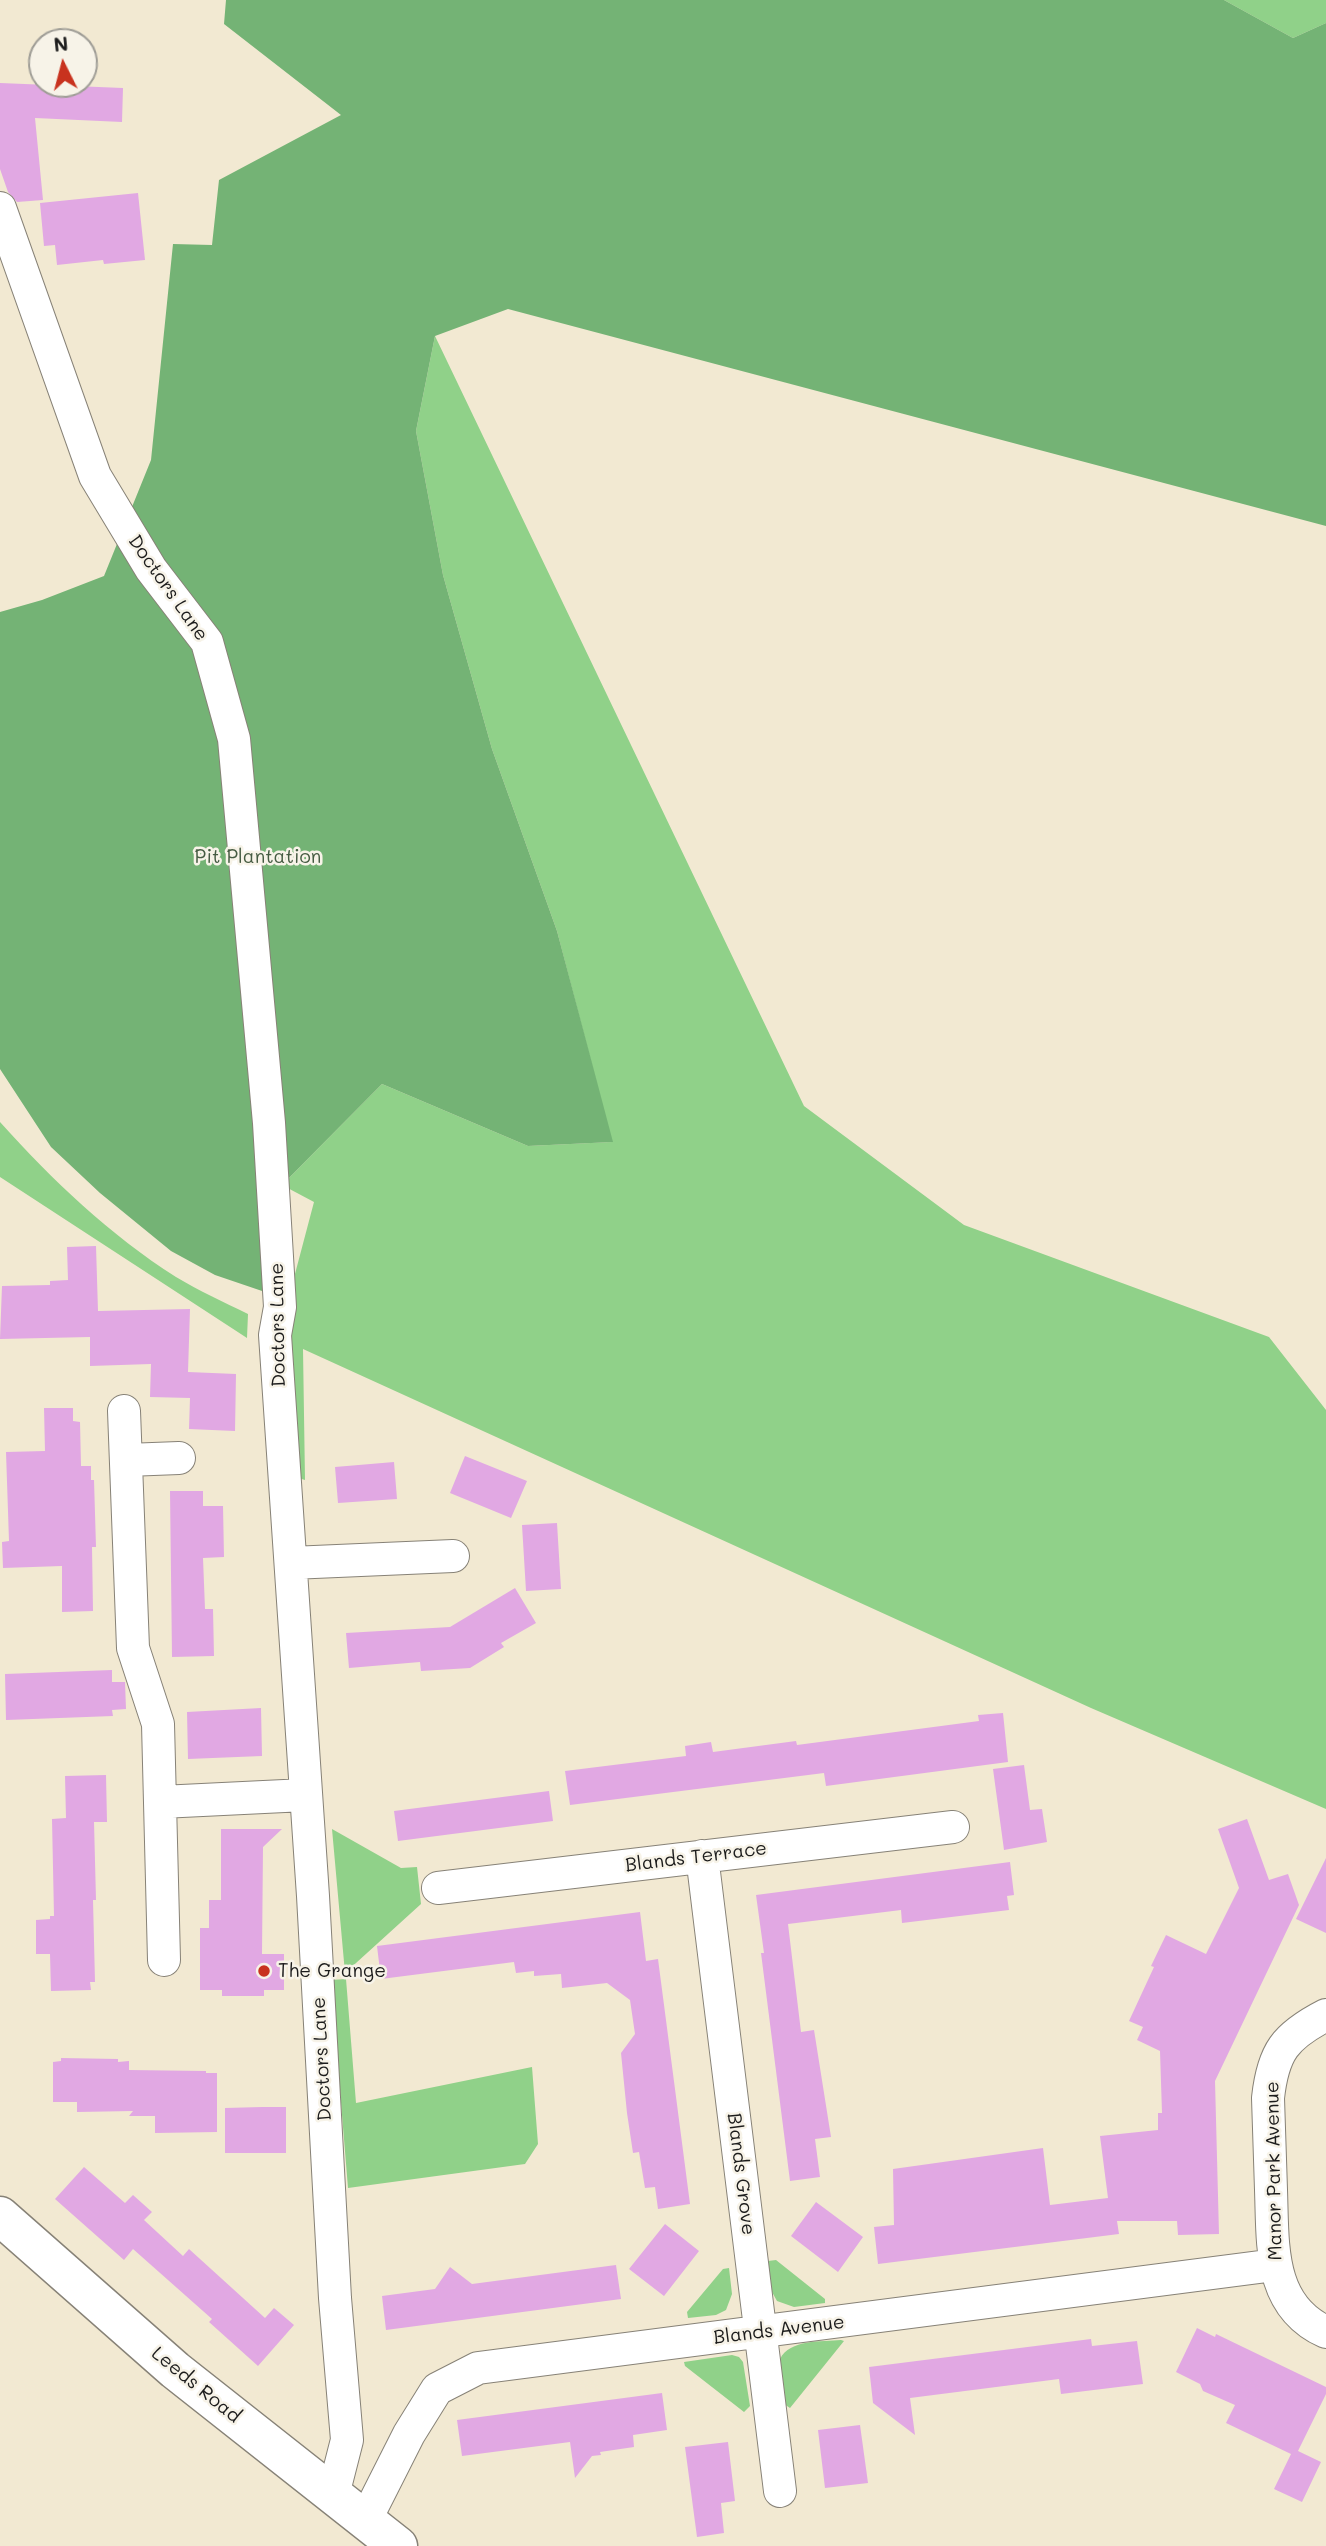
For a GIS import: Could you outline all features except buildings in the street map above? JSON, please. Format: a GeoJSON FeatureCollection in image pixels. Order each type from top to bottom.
{"type":"FeatureCollection","features":[{"type":"Feature","properties":{"kind":"street","name":"Doctors Lane"},"geometry":{"type":"LineString","coordinates":[[0,208],[95,477],[152,569],[207,642],[234,739],[269,1124],[280,1307],[275,1335],[335,2298],[347,2440],[334,2495]]}},
{"type":"Feature","properties":{"kind":"street"},"geometry":{"type":"LineString","coordinates":[[124,1410],[133,1648],[158,1724],[164,1960]]}},
{"type":"Feature","properties":{"kind":"street"},"geometry":{"type":"LineString","coordinates":[[127,1460],[179,1458]]}},
{"type":"Feature","properties":{"kind":"street"},"geometry":{"type":"LineString","coordinates":[[291,1563],[453,1556]]}},
{"type":"Feature","properties":{"kind":"street"},"geometry":{"type":"LineString","coordinates":[[161,1802],[305,1796]]}},
{"type":"Feature","properties":{"kind":"street","name":"Blands Terrace"},"geometry":{"type":"LineString","coordinates":[[438,1888],[953,1827]]}},
{"type":"Feature","properties":{"kind":"street","name":"Blands Grove"},"geometry":{"type":"LineString","coordinates":[[702,1856],[780,2491]]}},
{"type":"Feature","properties":{"kind":"street","name":"Manor Park Avenue"},"geometry":{"type":"LineString","coordinates":[[1326,2015],[1303,2027],[1283,2046],[1271,2071],[1268,2098],[1275,2265],[1286,2295],[1317,2328],[1326,2332]]}},
{"type":"Feature","properties":{"kind":"street","name":"Leeds Road"},"geometry":{"type":"LineString","coordinates":[[0,2216],[175,2370],[398,2546]]}},
{"type":"Feature","properties":{"kind":"street","name":"Blands Avenue"},"geometry":{"type":"LineString","coordinates":[[365,2521],[409,2434],[438,2389],[478,2368],[1275,2265]]}},
{"type":"Feature","properties":{"kind":"green space","name":"Pit Plantation"},"geometry":{"type":"Polygon","coordinates":[[[226,0],[1224,0],[1293,38],[1326,23],[1326,526],[508,309],[435,336],[416,431],[443,575],[492,749],[557,931],[613,1142],[528,1146],[382,1084],[282,1185],[265,1292],[215,1275],[171,1251],[100,1193],[51,1147],[0,1069],[0,612],[42,600],[104,576],[151,460],[173,244],[212,245],[219,180],[341,115],[224,24],[226,0]]]}},
{"type":"Feature","properties":{"kind":"green space"},"geometry":{"type":"Polygon","coordinates":[[[1224,0],[1326,0],[1326,23],[1293,38],[1224,0]]]}},
{"type":"Feature","properties":{"kind":"green space"},"geometry":{"type":"Polygon","coordinates":[[[435,336],[804,1106],[964,1225],[1269,1337],[1326,1410],[1326,1809],[1091,1708],[303,1349],[305,1480],[292,1476],[286,1308],[314,1202],[282,1185],[382,1084],[528,1146],[612,1142],[557,931],[492,749],[443,575],[416,431],[435,336]]]}},
{"type":"Feature","properties":{"kind":"green space"},"geometry":{"type":"Polygon","coordinates":[[[0,1122],[61,1185],[128,1243],[176,1277],[248,1314],[247,1338],[0,1177],[0,1122]]]}},
{"type":"Feature","properties":{"kind":"green space"},"geometry":{"type":"Polygon","coordinates":[[[332,1829],[401,1868],[417,1867],[421,1904],[345,1973],[332,1829]]]}},
{"type":"Feature","properties":{"kind":"green space"},"geometry":{"type":"Polygon","coordinates":[[[346,1979],[356,2103],[532,2067],[538,2144],[525,2164],[348,2188],[331,1980],[346,1979]]]}},
{"type":"Feature","properties":{"kind":"green space"},"geometry":{"type":"Polygon","coordinates":[[[776,2260],[825,2299],[825,2303],[794,2307],[777,2301],[772,2292],[768,2261],[776,2260]]]}},
{"type":"Feature","properties":{"kind":"green space"},"geometry":{"type":"Polygon","coordinates":[[[729,2268],[732,2294],[726,2310],[716,2315],[688,2318],[687,2312],[723,2269],[729,2268]]]}},
{"type":"Feature","properties":{"kind":"green space"},"geometry":{"type":"Polygon","coordinates":[[[844,2341],[790,2408],[784,2404],[780,2359],[785,2353],[798,2345],[844,2341]]]}},
{"type":"Feature","properties":{"kind":"green space"},"geometry":{"type":"Polygon","coordinates":[[[732,2355],[743,2362],[750,2406],[744,2412],[685,2366],[684,2362],[732,2355]]]}},
{"type":"Feature","properties":{"kind":"place","name":"The Grange"},"geometry":{"type":"Point","coordinates":[264,1971]}}]}
